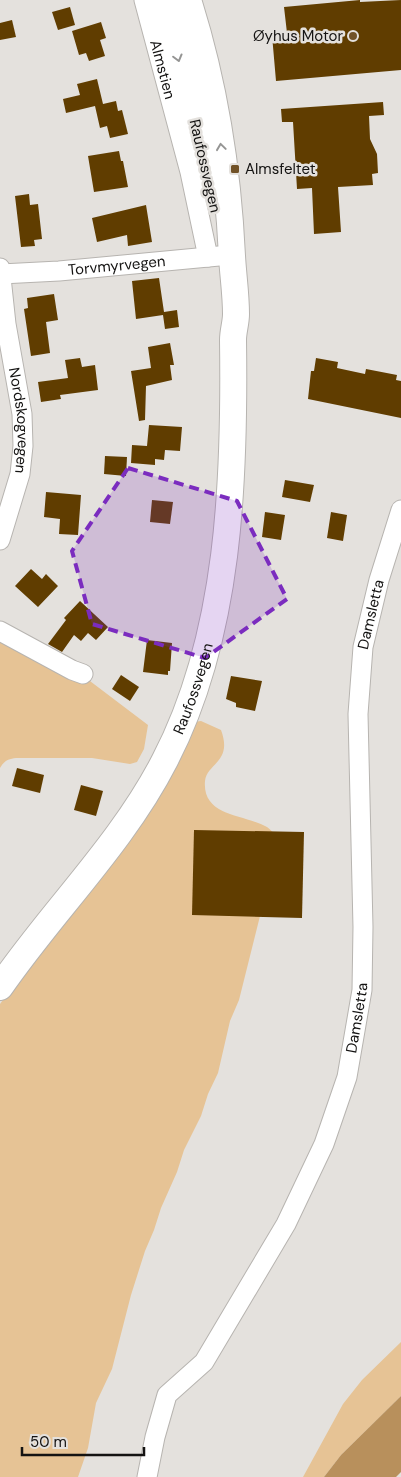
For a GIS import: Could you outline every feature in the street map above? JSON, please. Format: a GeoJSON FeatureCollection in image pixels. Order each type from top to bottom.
{"type":"FeatureCollection","features":[{"type":"Feature","properties":{"kind":"main road","name":"Raufossvegen"},"geometry":{"type":"LineString","coordinates":[[0,988],[132,816],[165,762],[187,712],[205,658],[217,602],[232,440],[233,335],[236,317],[221,256],[212,186],[175,2]]}},
{"type":"Feature","properties":{"kind":"street","name":"Torvmyrvegen"},"geometry":{"type":"LineString","coordinates":[[1,271],[59,271],[221,256]]}},
{"type":"Feature","properties":{"kind":"street","name":"Nordskogvegen"},"geometry":{"type":"LineString","coordinates":[[0,540],[20,474],[23,446],[22,414],[6,324],[1,271]]}},
{"type":"Feature","properties":{"kind":"street","name":"Damsletta"},"geometry":{"type":"LineString","coordinates":[[147,1477],[155,1437],[167,1395],[204,1362],[286,1224],[324,1144],[347,1077],[362,990],[363,927],[358,714],[363,647],[378,580],[401,510]]}},
{"type":"Feature","properties":{"kind":"street"},"geometry":{"type":"LineString","coordinates":[[0,631],[72,670],[83,674]]}},
{"type":"Feature","properties":{"kind":"highlighted area"},"geometry":{"type":"Polygon","coordinates":[[[128,468],[237,501],[287,599],[205,658],[92,624],[72,551],[128,468]]]}},
{"type":"Feature","properties":{"kind":"shaded area"},"geometry":{"type":"Polygon","coordinates":[[[0,632],[82,675],[148,725],[144,749],[137,762],[130,764],[92,758],[16,758],[6,761],[0,768],[0,632]]]}},
{"type":"Feature","properties":{"kind":"shaded area"},"geometry":{"type":"Polygon","coordinates":[[[201,721],[221,730],[224,741],[222,755],[210,770],[205,781],[206,793],[210,802],[226,813],[267,827],[283,844],[260,916],[239,1000],[230,1021],[218,1073],[208,1094],[201,1116],[184,1150],[145,1251],[131,1295],[112,1369],[96,1403],[88,1448],[78,1477],[0,1477],[0,1004],[57,926],[194,722],[201,721]]]}},
{"type":"Feature","properties":{"kind":"shaded area"},"geometry":{"type":"Polygon","coordinates":[[[401,1342],[401,1396],[341,1455],[324,1477],[303,1477],[343,1404],[362,1380],[401,1342]]]}},
{"type":"Feature","properties":{"kind":"shaded area"},"geometry":{"type":"Polygon","coordinates":[[[401,1396],[401,1472],[396,1477],[324,1477],[341,1455],[401,1396]]]}},
{"type":"Feature","properties":{"kind":"building"},"geometry":{"type":"Polygon","coordinates":[[[360,0],[360,2],[401,0],[401,70],[276,81],[272,35],[287,33],[284,7],[360,0]]]}},
{"type":"Feature","properties":{"kind":"building"},"geometry":{"type":"Polygon","coordinates":[[[70,7],[75,25],[58,30],[52,12],[70,7]]]}},
{"type":"Feature","properties":{"kind":"building"},"geometry":{"type":"Polygon","coordinates":[[[12,20],[16,37],[0,40],[0,23],[12,20]]]}},
{"type":"Feature","properties":{"kind":"building"},"geometry":{"type":"Polygon","coordinates":[[[101,22],[106,38],[100,40],[105,56],[89,61],[86,53],[79,55],[72,31],[101,22]]]}},
{"type":"Feature","properties":{"kind":"building"},"geometry":{"type":"Polygon","coordinates":[[[97,79],[103,104],[116,101],[118,111],[122,110],[128,134],[110,138],[107,126],[100,128],[95,106],[66,113],[63,99],[80,95],[77,84],[97,79]]]}},
{"type":"Feature","properties":{"kind":"building"},"geometry":{"type":"Polygon","coordinates":[[[383,102],[384,115],[369,116],[370,139],[377,154],[378,173],[372,174],[373,185],[338,187],[341,232],[314,234],[312,188],[297,189],[293,122],[282,122],[281,109],[383,102]]]}},
{"type":"Feature","properties":{"kind":"building"},"geometry":{"type":"Polygon","coordinates":[[[119,151],[128,187],[94,192],[88,156],[119,151]]]}},
{"type":"Feature","properties":{"kind":"building"},"geometry":{"type":"Polygon","coordinates":[[[29,194],[30,205],[38,204],[42,239],[34,240],[35,246],[21,247],[15,196],[29,194]]]}},
{"type":"Feature","properties":{"kind":"building"},"geometry":{"type":"Polygon","coordinates":[[[146,205],[152,242],[128,246],[127,235],[97,242],[92,218],[146,205]]]}},
{"type":"Feature","properties":{"kind":"building"},"geometry":{"type":"Polygon","coordinates":[[[159,278],[164,312],[177,310],[179,327],[165,329],[163,315],[136,319],[132,281],[159,278]]]}},
{"type":"Feature","properties":{"kind":"building"},"geometry":{"type":"Polygon","coordinates":[[[54,294],[58,320],[46,322],[50,353],[31,356],[24,309],[28,308],[27,298],[54,294]]]}},
{"type":"Feature","properties":{"kind":"building"},"geometry":{"type":"Polygon","coordinates":[[[170,343],[174,365],[170,365],[172,380],[146,386],[145,420],[139,421],[131,371],[151,368],[148,347],[170,343]]]}},
{"type":"Feature","properties":{"kind":"building"},"geometry":{"type":"Polygon","coordinates":[[[80,358],[82,367],[95,365],[98,390],[60,395],[61,399],[41,402],[38,382],[68,378],[65,360],[80,358]]]}},
{"type":"Feature","properties":{"kind":"building"},"geometry":{"type":"Polygon","coordinates":[[[316,358],[338,362],[337,368],[365,374],[366,369],[397,375],[396,380],[401,381],[401,418],[308,399],[311,371],[314,371],[316,358]]]}},
{"type":"Feature","properties":{"kind":"building"},"geometry":{"type":"Polygon","coordinates":[[[149,425],[182,427],[180,451],[165,450],[164,460],[155,459],[155,465],[131,463],[132,445],[147,446],[149,425]]]}},
{"type":"Feature","properties":{"kind":"building"},"geometry":{"type":"Polygon","coordinates":[[[105,456],[127,457],[126,476],[104,474],[105,456]]]}},
{"type":"Feature","properties":{"kind":"building"},"geometry":{"type":"Polygon","coordinates":[[[285,480],[314,485],[310,502],[282,497],[285,480]]]}},
{"type":"Feature","properties":{"kind":"building"},"geometry":{"type":"Polygon","coordinates":[[[46,492],[81,495],[78,535],[59,534],[60,519],[44,517],[46,492]]]}},
{"type":"Feature","properties":{"kind":"building"},"geometry":{"type":"Polygon","coordinates":[[[152,500],[173,502],[170,524],[150,522],[152,500]]]}},
{"type":"Feature","properties":{"kind":"building"},"geometry":{"type":"Polygon","coordinates":[[[265,512],[285,515],[281,540],[262,537],[265,512]]]}},
{"type":"Feature","properties":{"kind":"building"},"geometry":{"type":"Polygon","coordinates":[[[331,512],[347,515],[343,541],[327,538],[331,512]]]}},
{"type":"Feature","properties":{"kind":"building"},"geometry":{"type":"Polygon","coordinates":[[[31,569],[42,579],[46,574],[58,586],[38,607],[15,586],[31,569]]]}},
{"type":"Feature","properties":{"kind":"building"},"geometry":{"type":"Polygon","coordinates":[[[80,601],[108,627],[96,640],[88,633],[81,641],[74,635],[62,652],[48,644],[66,620],[64,618],[80,601]]]}},
{"type":"Feature","properties":{"kind":"building"},"geometry":{"type":"Polygon","coordinates":[[[147,640],[172,643],[168,675],[143,672],[147,640]]]}},
{"type":"Feature","properties":{"kind":"building"},"geometry":{"type":"Polygon","coordinates":[[[121,675],[139,687],[130,701],[112,689],[121,675]]]}},
{"type":"Feature","properties":{"kind":"building"},"geometry":{"type":"Polygon","coordinates":[[[231,676],[262,681],[255,711],[236,707],[236,703],[226,699],[231,676]]]}},
{"type":"Feature","properties":{"kind":"building"},"geometry":{"type":"Polygon","coordinates":[[[17,768],[44,775],[40,793],[12,786],[17,768]]]}},
{"type":"Feature","properties":{"kind":"building"},"geometry":{"type":"Polygon","coordinates":[[[81,785],[103,791],[96,816],[74,810],[81,785]]]}},
{"type":"Feature","properties":{"kind":"building"},"geometry":{"type":"Polygon","coordinates":[[[194,830],[304,832],[302,918],[192,915],[194,830]]]}},
{"type":"Feature","properties":{"kind":"place","name":"Øyhus Motor"},"geometry":{"type":"Point","coordinates":[353,36]}},
{"type":"Feature","properties":{"kind":"place","name":"Almsfeltet"},"geometry":{"type":"Point","coordinates":[235,169]}}]}
